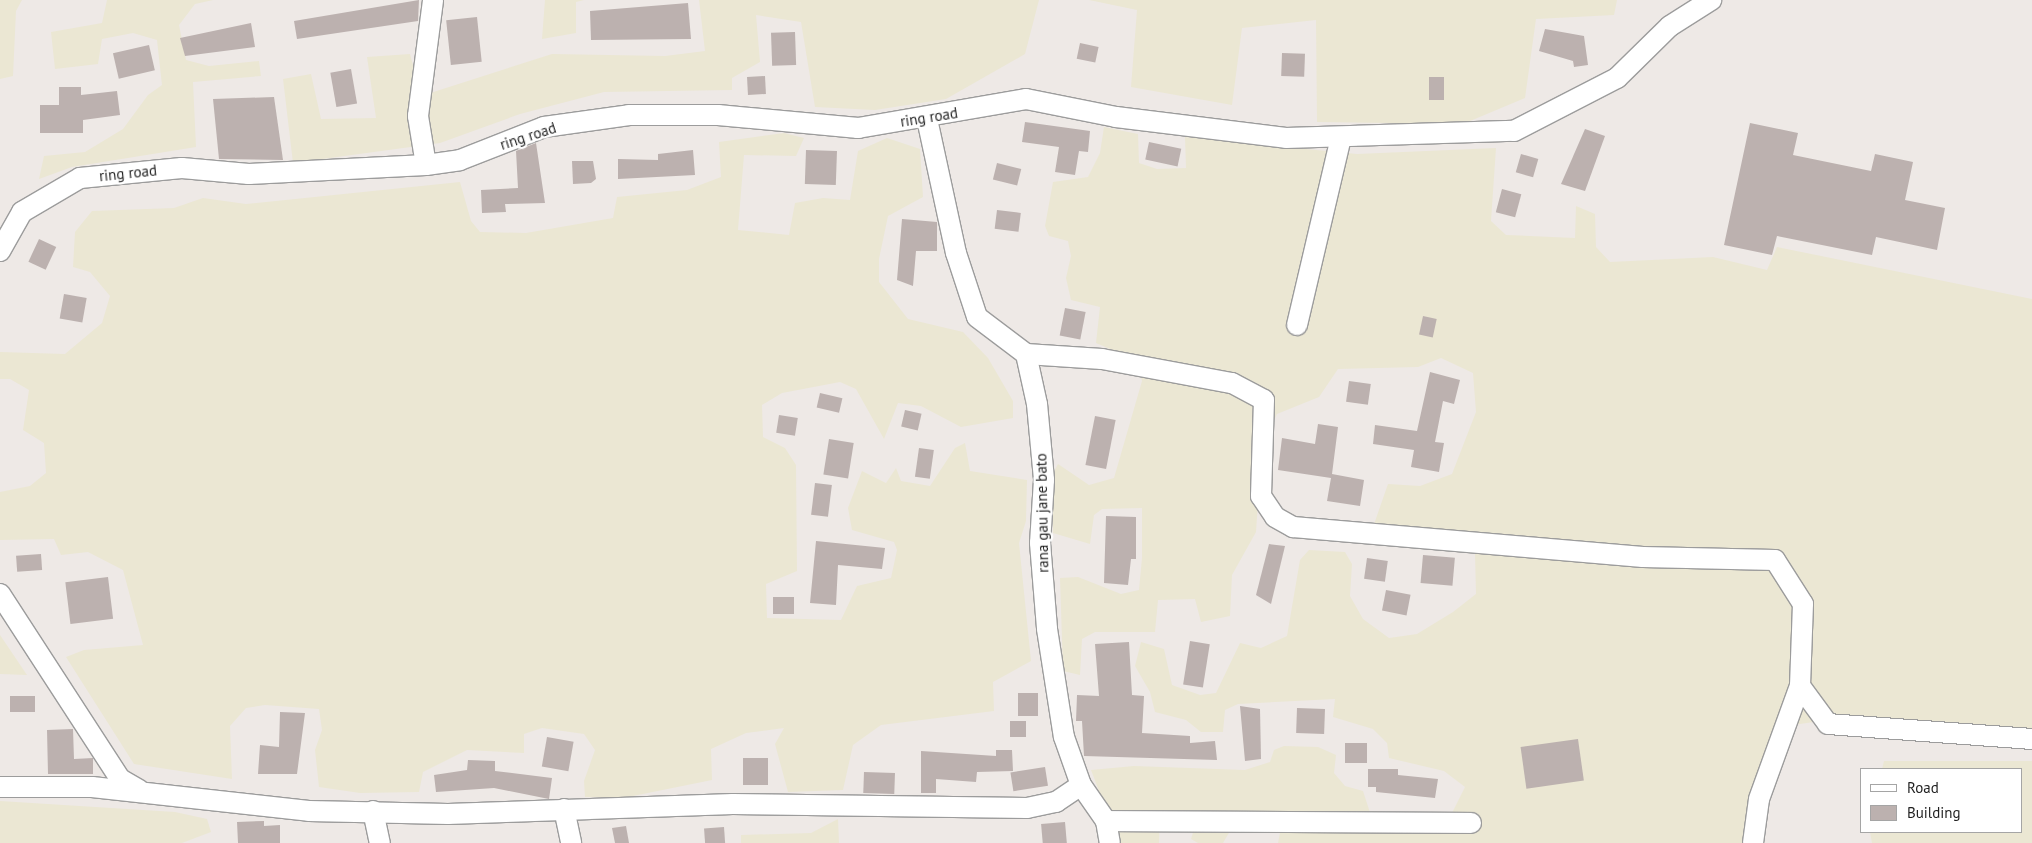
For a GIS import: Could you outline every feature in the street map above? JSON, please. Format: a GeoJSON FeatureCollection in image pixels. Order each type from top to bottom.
{"type":"FeatureCollection","features":[{"type":"Feature","properties":{"kind":"street"},"geometry":{"type":"LineString","coordinates":[[426,165],[418,116],[433,0]]}},
{"type":"Feature","properties":{"kind":"street","name":"ring road"},"geometry":{"type":"LineString","coordinates":[[0,250],[22,212],[80,178],[182,168],[249,174],[426,165],[460,160],[544,127],[629,115],[718,115],[858,128],[927,119],[1026,99],[1116,117],[1142,116],[1286,138],[1341,138],[1514,131],[1617,78],[1670,26],[1711,0]]}},
{"type":"Feature","properties":{"kind":"street"},"geometry":{"type":"LineString","coordinates":[[927,119],[956,253],[977,317],[1026,354],[1102,359],[1232,383],[1264,400],[1261,496],[1275,518],[1293,527],[1643,557],[1775,560],[1803,604],[1800,686],[1759,799],[1752,843]]}},
{"type":"Feature","properties":{"kind":"street"},"geometry":{"type":"LineString","coordinates":[[1297,325],[1341,138]]}},
{"type":"Feature","properties":{"kind":"street","name":"rana gau jane bato"},"geometry":{"type":"LineString","coordinates":[[1026,354],[1038,413],[1044,480],[1040,543],[1064,738],[1081,785],[1106,821]]}},
{"type":"Feature","properties":{"kind":"street"},"geometry":{"type":"LineString","coordinates":[[0,594],[120,779],[143,792]]}},
{"type":"Feature","properties":{"kind":"street"},"geometry":{"type":"LineString","coordinates":[[1800,686],[1828,724],[2032,739]]}},
{"type":"Feature","properties":{"kind":"street"},"geometry":{"type":"LineString","coordinates":[[0,787],[143,792],[309,811],[448,814],[733,804],[1027,808],[1056,802],[1081,785]]}},
{"type":"Feature","properties":{"kind":"street"},"geometry":{"type":"LineString","coordinates":[[564,809],[571,843]]}},
{"type":"Feature","properties":{"kind":"street"},"geometry":{"type":"LineString","coordinates":[[373,811],[380,843]]}},
{"type":"Feature","properties":{"kind":"street"},"geometry":{"type":"LineString","coordinates":[[1110,843],[1106,821],[1471,823]]}},
{"type":"Feature","properties":{"kind":"shaded area"},"geometry":{"type":"Polygon","coordinates":[[[0,0],[22,0],[16,11],[13,76],[0,79],[0,0]]]}},
{"type":"Feature","properties":{"kind":"shaded area"},"geometry":{"type":"Polygon","coordinates":[[[107,0],[213,0],[195,4],[179,25],[186,60],[209,66],[259,61],[261,76],[193,82],[196,147],[72,167],[39,179],[44,156],[85,152],[123,129],[148,95],[162,85],[157,40],[133,33],[102,39],[98,64],[55,69],[51,32],[102,23],[107,0]]]}},
{"type":"Feature","properties":{"kind":"shaded area"},"geometry":{"type":"Polygon","coordinates":[[[545,0],[584,0],[576,2],[576,33],[542,39],[545,0]]]}},
{"type":"Feature","properties":{"kind":"shaded area"},"geometry":{"type":"Polygon","coordinates":[[[699,0],[1039,0],[1025,54],[946,99],[875,110],[815,107],[801,22],[756,15],[760,62],[732,78],[732,90],[604,92],[520,114],[440,143],[293,163],[283,79],[311,74],[321,119],[376,118],[367,57],[410,54],[421,96],[552,54],[665,56],[705,51],[699,0]]]}},
{"type":"Feature","properties":{"kind":"shaded area"},"geometry":{"type":"Polygon","coordinates":[[[1089,0],[1617,0],[1614,15],[1536,19],[1525,98],[1463,124],[1317,122],[1316,20],[1242,28],[1232,105],[1131,87],[1137,10],[1089,0]]]}},
{"type":"Feature","properties":{"kind":"shaded area"},"geometry":{"type":"Polygon","coordinates":[[[1104,127],[1138,134],[1139,163],[1157,169],[1186,168],[1185,137],[1357,154],[1496,148],[1491,221],[1506,235],[1575,238],[1576,206],[1595,214],[1596,247],[1610,262],[1713,257],[1767,270],[1777,247],[2032,299],[2032,729],[1845,717],[1775,728],[1746,843],[1278,843],[1281,828],[1230,831],[1223,843],[1198,843],[1191,839],[1198,817],[1160,813],[1159,843],[1119,843],[1091,770],[1134,766],[1245,770],[1270,762],[1274,750],[1284,746],[1318,747],[1336,755],[1334,773],[1345,786],[1363,791],[1374,825],[1450,817],[1465,787],[1444,771],[1389,758],[1387,743],[1373,729],[1333,717],[1335,699],[1238,704],[1225,710],[1223,732],[1201,732],[1186,720],[1155,712],[1150,692],[1135,666],[1141,642],[1164,649],[1172,685],[1200,695],[1216,693],[1240,643],[1261,648],[1287,636],[1300,560],[1309,550],[1345,552],[1352,564],[1350,596],[1363,619],[1389,638],[1417,634],[1453,612],[1476,594],[1475,554],[1372,530],[1388,484],[1420,486],[1452,474],[1476,412],[1473,373],[1441,358],[1418,367],[1338,369],[1319,397],[1277,414],[1262,444],[1256,532],[1232,575],[1230,616],[1201,622],[1195,599],[1158,600],[1155,632],[1095,632],[1082,639],[1080,675],[1063,671],[1060,578],[1078,577],[1121,594],[1139,590],[1142,558],[1142,508],[1102,509],[1094,515],[1090,544],[1053,533],[1052,475],[1058,464],[1089,485],[1114,478],[1142,381],[1138,361],[1096,343],[1100,307],[1071,300],[1066,278],[1071,256],[1068,241],[1049,236],[1045,226],[1053,182],[1088,177],[1100,153],[1104,127]]]}},
{"type":"Feature","properties":{"kind":"shaded area"},"geometry":{"type":"Polygon","coordinates":[[[784,133],[804,138],[796,156],[744,155],[738,230],[789,235],[795,203],[823,198],[850,200],[858,151],[887,138],[920,149],[923,197],[888,216],[879,259],[879,282],[908,319],[963,332],[988,358],[1013,401],[1013,418],[961,427],[921,406],[898,403],[884,439],[856,389],[840,382],[782,393],[762,405],[763,437],[785,448],[796,465],[797,571],[766,584],[767,618],[841,620],[857,586],[891,578],[897,550],[894,542],[852,530],[848,508],[862,471],[886,483],[896,468],[901,481],[930,486],[955,448],[965,443],[970,471],[1027,480],[1026,521],[1019,543],[1031,661],[993,682],[994,711],[881,725],[853,745],[843,790],[788,792],[775,744],[784,728],[746,733],[711,749],[712,780],[623,798],[585,797],[584,781],[595,750],[584,734],[542,728],[524,734],[524,753],[467,750],[423,772],[419,792],[360,793],[319,787],[315,750],[322,730],[319,709],[265,705],[246,708],[230,726],[232,779],[134,764],[66,657],[84,650],[143,645],[123,570],[88,552],[61,555],[54,539],[0,540],[0,492],[30,486],[46,473],[44,443],[23,430],[29,390],[10,379],[0,379],[0,352],[65,354],[102,323],[110,296],[90,272],[73,267],[75,232],[92,211],[174,208],[203,198],[246,204],[460,182],[471,221],[480,232],[526,233],[613,218],[617,197],[687,190],[721,177],[719,142],[784,133]]]}},
{"type":"Feature","properties":{"kind":"shaded area"},"geometry":{"type":"Polygon","coordinates":[[[0,635],[27,675],[0,674],[0,635]]]}},
{"type":"Feature","properties":{"kind":"shaded area"},"geometry":{"type":"Polygon","coordinates":[[[1884,761],[2032,761],[2032,843],[1872,843],[1870,833],[2022,833],[2022,768],[1882,768],[1884,761]]]}},
{"type":"Feature","properties":{"kind":"shaded area"},"geometry":{"type":"Polygon","coordinates":[[[0,801],[175,812],[207,819],[211,832],[182,843],[0,843],[0,801]]]}},
{"type":"Feature","properties":{"kind":"shaded area"},"geometry":{"type":"Polygon","coordinates":[[[838,819],[839,843],[741,843],[741,835],[811,833],[838,819]]]}},
{"type":"Feature","properties":{"kind":"building"},"geometry":{"type":"Polygon","coordinates":[[[419,0],[418,21],[297,39],[294,21],[419,0]]]}},
{"type":"Feature","properties":{"kind":"building"},"geometry":{"type":"Polygon","coordinates":[[[688,3],[691,39],[591,40],[590,11],[688,3]]]}},
{"type":"Feature","properties":{"kind":"building"},"geometry":{"type":"Polygon","coordinates":[[[477,17],[482,62],[451,65],[446,20],[477,17]]]}},
{"type":"Feature","properties":{"kind":"building"},"geometry":{"type":"Polygon","coordinates":[[[251,23],[255,47],[185,56],[180,38],[251,23]]]}},
{"type":"Feature","properties":{"kind":"building"},"geometry":{"type":"Polygon","coordinates":[[[1545,29],[1584,36],[1588,65],[1574,67],[1573,61],[1539,51],[1545,29]]]}},
{"type":"Feature","properties":{"kind":"building"},"geometry":{"type":"Polygon","coordinates":[[[795,32],[796,65],[772,66],[771,33],[795,32]]]}},
{"type":"Feature","properties":{"kind":"building"},"geometry":{"type":"Polygon","coordinates":[[[1080,43],[1099,47],[1095,63],[1077,59],[1080,43]]]}},
{"type":"Feature","properties":{"kind":"building"},"geometry":{"type":"Polygon","coordinates":[[[149,45],[155,70],[119,79],[113,53],[149,45]]]}},
{"type":"Feature","properties":{"kind":"building"},"geometry":{"type":"Polygon","coordinates":[[[1282,53],[1305,54],[1304,77],[1281,76],[1282,53]]]}},
{"type":"Feature","properties":{"kind":"building"},"geometry":{"type":"Polygon","coordinates":[[[351,69],[357,103],[336,107],[330,73],[351,69]]]}},
{"type":"Feature","properties":{"kind":"building"},"geometry":{"type":"Polygon","coordinates":[[[765,76],[766,94],[748,95],[747,77],[765,76]]]}},
{"type":"Feature","properties":{"kind":"building"},"geometry":{"type":"Polygon","coordinates":[[[1429,77],[1444,77],[1444,100],[1429,100],[1429,77]]]}},
{"type":"Feature","properties":{"kind":"building"},"geometry":{"type":"Polygon","coordinates":[[[59,87],[81,87],[81,95],[117,91],[120,115],[83,120],[83,133],[40,133],[40,105],[59,105],[59,87]]]}},
{"type":"Feature","properties":{"kind":"building"},"geometry":{"type":"Polygon","coordinates":[[[274,97],[283,160],[219,159],[213,99],[274,97]]]}},
{"type":"Feature","properties":{"kind":"building"},"geometry":{"type":"Polygon","coordinates":[[[1025,122],[1090,131],[1088,152],[1079,151],[1075,175],[1055,172],[1059,147],[1022,142],[1025,122]]]}},
{"type":"Feature","properties":{"kind":"building"},"geometry":{"type":"Polygon","coordinates":[[[1750,123],[1798,133],[1793,155],[1871,171],[1875,154],[1913,162],[1905,200],[1945,208],[1937,250],[1876,237],[1872,255],[1777,236],[1772,255],[1724,245],[1750,123]]]}},
{"type":"Feature","properties":{"kind":"building"},"geometry":{"type":"Polygon","coordinates":[[[1585,129],[1605,136],[1585,191],[1561,184],[1585,129]]]}},
{"type":"Feature","properties":{"kind":"building"},"geometry":{"type":"Polygon","coordinates":[[[1149,142],[1181,149],[1178,166],[1145,160],[1149,142]]]}},
{"type":"Feature","properties":{"kind":"building"},"geometry":{"type":"Polygon","coordinates":[[[536,143],[545,203],[505,204],[506,212],[482,213],[481,190],[518,188],[516,151],[536,143]]]}},
{"type":"Feature","properties":{"kind":"building"},"geometry":{"type":"Polygon","coordinates":[[[693,150],[695,175],[618,179],[618,159],[658,160],[658,154],[693,150]]]}},
{"type":"Feature","properties":{"kind":"building"},"geometry":{"type":"Polygon","coordinates":[[[806,150],[837,151],[836,185],[805,184],[806,150]]]}},
{"type":"Feature","properties":{"kind":"building"},"geometry":{"type":"Polygon","coordinates":[[[1521,154],[1538,159],[1533,177],[1516,172],[1521,154]]]}},
{"type":"Feature","properties":{"kind":"building"},"geometry":{"type":"Polygon","coordinates":[[[572,161],[593,161],[596,179],[591,183],[573,184],[572,161]]]}},
{"type":"Feature","properties":{"kind":"building"},"geometry":{"type":"Polygon","coordinates":[[[997,163],[1021,169],[1017,186],[993,179],[997,163]]]}},
{"type":"Feature","properties":{"kind":"building"},"geometry":{"type":"Polygon","coordinates":[[[1502,189],[1521,194],[1515,217],[1496,212],[1502,189]]]}},
{"type":"Feature","properties":{"kind":"building"},"geometry":{"type":"Polygon","coordinates":[[[997,210],[1021,213],[1019,232],[995,229],[997,210]]]}},
{"type":"Feature","properties":{"kind":"building"},"geometry":{"type":"Polygon","coordinates":[[[902,219],[937,222],[937,251],[916,251],[913,286],[897,280],[902,219]]]}},
{"type":"Feature","properties":{"kind":"building"},"geometry":{"type":"Polygon","coordinates":[[[39,239],[56,247],[46,270],[28,262],[39,239]]]}},
{"type":"Feature","properties":{"kind":"building"},"geometry":{"type":"Polygon","coordinates":[[[64,294],[87,298],[82,323],[60,319],[64,294]]]}},
{"type":"Feature","properties":{"kind":"building"},"geometry":{"type":"Polygon","coordinates":[[[1065,308],[1086,312],[1080,339],[1060,335],[1065,308]]]}},
{"type":"Feature","properties":{"kind":"building"},"geometry":{"type":"Polygon","coordinates":[[[1423,316],[1437,319],[1433,337],[1419,335],[1423,316]]]}},
{"type":"Feature","properties":{"kind":"building"},"geometry":{"type":"Polygon","coordinates":[[[1430,372],[1460,380],[1454,404],[1443,401],[1435,442],[1444,443],[1439,472],[1411,467],[1414,450],[1373,444],[1375,425],[1417,431],[1430,372]]]}},
{"type":"Feature","properties":{"kind":"building"},"geometry":{"type":"Polygon","coordinates":[[[1349,381],[1371,384],[1368,405],[1346,402],[1349,381]]]}},
{"type":"Feature","properties":{"kind":"building"},"geometry":{"type":"Polygon","coordinates":[[[820,393],[842,398],[839,413],[817,408],[820,393]]]}},
{"type":"Feature","properties":{"kind":"building"},"geometry":{"type":"Polygon","coordinates":[[[905,410],[922,414],[918,430],[901,427],[905,410]]]}},
{"type":"Feature","properties":{"kind":"building"},"geometry":{"type":"Polygon","coordinates":[[[779,415],[798,418],[795,436],[776,433],[779,415]]]}},
{"type":"Feature","properties":{"kind":"building"},"geometry":{"type":"Polygon","coordinates":[[[1095,416],[1116,420],[1106,469],[1085,465],[1095,416]]]}},
{"type":"Feature","properties":{"kind":"building"},"geometry":{"type":"Polygon","coordinates":[[[1318,424],[1338,427],[1332,474],[1364,480],[1360,506],[1327,501],[1331,478],[1278,470],[1282,438],[1315,444],[1318,424]]]}},
{"type":"Feature","properties":{"kind":"building"},"geometry":{"type":"Polygon","coordinates":[[[829,439],[854,443],[848,478],[823,475],[829,439]]]}},
{"type":"Feature","properties":{"kind":"building"},"geometry":{"type":"Polygon","coordinates":[[[919,448],[934,450],[930,479],[915,477],[919,448]]]}},
{"type":"Feature","properties":{"kind":"building"},"geometry":{"type":"Polygon","coordinates":[[[815,483],[832,485],[828,517],[811,515],[815,483]]]}},
{"type":"Feature","properties":{"kind":"building"},"geometry":{"type":"Polygon","coordinates":[[[1106,516],[1136,517],[1136,559],[1131,559],[1128,585],[1104,583],[1106,516]]]}},
{"type":"Feature","properties":{"kind":"building"},"geometry":{"type":"Polygon","coordinates":[[[816,541],[885,548],[882,569],[838,565],[836,605],[810,603],[816,541]]]}},
{"type":"Feature","properties":{"kind":"building"},"geometry":{"type":"Polygon","coordinates":[[[1269,544],[1285,546],[1271,604],[1256,595],[1269,544]]]}},
{"type":"Feature","properties":{"kind":"building"},"geometry":{"type":"Polygon","coordinates":[[[41,554],[42,570],[17,572],[16,556],[41,554]]]}},
{"type":"Feature","properties":{"kind":"building"},"geometry":{"type":"Polygon","coordinates":[[[1423,555],[1455,558],[1452,586],[1421,583],[1423,555]]]}},
{"type":"Feature","properties":{"kind":"building"},"geometry":{"type":"Polygon","coordinates":[[[1367,558],[1388,561],[1385,582],[1364,579],[1367,558]]]}},
{"type":"Feature","properties":{"kind":"building"},"geometry":{"type":"Polygon","coordinates":[[[108,577],[113,619],[70,624],[65,582],[108,577]]]}},
{"type":"Feature","properties":{"kind":"building"},"geometry":{"type":"Polygon","coordinates":[[[1386,590],[1411,595],[1407,615],[1382,611],[1386,590]]]}},
{"type":"Feature","properties":{"kind":"building"},"geometry":{"type":"Polygon","coordinates":[[[773,597],[794,597],[794,614],[773,614],[773,597]]]}},
{"type":"Feature","properties":{"kind":"building"},"geometry":{"type":"Polygon","coordinates":[[[1190,641],[1210,644],[1203,688],[1183,684],[1190,641]]]}},
{"type":"Feature","properties":{"kind":"building"},"geometry":{"type":"Polygon","coordinates":[[[1129,642],[1132,695],[1144,696],[1142,733],[1190,736],[1190,743],[1215,741],[1217,760],[1084,756],[1082,721],[1076,721],[1077,695],[1099,696],[1095,644],[1129,642]]]}},
{"type":"Feature","properties":{"kind":"building"},"geometry":{"type":"Polygon","coordinates":[[[1018,693],[1038,693],[1038,716],[1018,716],[1018,693]]]}},
{"type":"Feature","properties":{"kind":"building"},"geometry":{"type":"Polygon","coordinates":[[[10,696],[35,696],[35,712],[10,712],[10,696]]]}},
{"type":"Feature","properties":{"kind":"building"},"geometry":{"type":"Polygon","coordinates":[[[1240,706],[1260,709],[1261,759],[1245,761],[1240,706]]]}},
{"type":"Feature","properties":{"kind":"building"},"geometry":{"type":"Polygon","coordinates":[[[1297,708],[1325,709],[1324,734],[1296,733],[1297,708]]]}},
{"type":"Feature","properties":{"kind":"building"},"geometry":{"type":"Polygon","coordinates":[[[280,712],[305,713],[297,774],[258,774],[260,745],[279,747],[280,712]]]}},
{"type":"Feature","properties":{"kind":"building"},"geometry":{"type":"Polygon","coordinates":[[[1010,721],[1026,721],[1026,737],[1010,737],[1010,721]]]}},
{"type":"Feature","properties":{"kind":"building"},"geometry":{"type":"Polygon","coordinates":[[[73,729],[74,759],[93,758],[93,774],[48,774],[47,730],[73,729]]]}},
{"type":"Feature","properties":{"kind":"building"},"geometry":{"type":"Polygon","coordinates":[[[547,737],[574,742],[568,771],[542,767],[547,737]]]}},
{"type":"Feature","properties":{"kind":"building"},"geometry":{"type":"Polygon","coordinates":[[[1578,739],[1584,781],[1526,789],[1521,747],[1578,739]]]}},
{"type":"Feature","properties":{"kind":"building"},"geometry":{"type":"Polygon","coordinates":[[[1345,743],[1367,743],[1367,763],[1345,763],[1345,743]]]}},
{"type":"Feature","properties":{"kind":"building"},"geometry":{"type":"Polygon","coordinates":[[[996,750],[1012,750],[1013,771],[977,772],[976,782],[936,779],[936,793],[921,793],[921,751],[996,756],[996,750]]]}},
{"type":"Feature","properties":{"kind":"building"},"geometry":{"type":"Polygon","coordinates":[[[743,758],[768,758],[768,785],[743,785],[743,758]]]}},
{"type":"Feature","properties":{"kind":"building"},"geometry":{"type":"Polygon","coordinates":[[[468,760],[495,761],[495,771],[552,778],[549,799],[494,788],[436,792],[434,775],[467,770],[468,760]]]}},
{"type":"Feature","properties":{"kind":"building"},"geometry":{"type":"Polygon","coordinates":[[[1045,767],[1048,786],[1013,791],[1010,772],[1045,767]]]}},
{"type":"Feature","properties":{"kind":"building"},"geometry":{"type":"Polygon","coordinates":[[[1368,769],[1398,769],[1398,775],[1438,779],[1435,798],[1376,792],[1376,787],[1368,787],[1368,769]]]}},
{"type":"Feature","properties":{"kind":"building"},"geometry":{"type":"Polygon","coordinates":[[[864,772],[895,773],[894,794],[863,793],[864,772]]]}},
{"type":"Feature","properties":{"kind":"building"},"geometry":{"type":"Polygon","coordinates":[[[264,821],[264,826],[280,825],[280,843],[238,843],[237,822],[264,821]]]}},
{"type":"Feature","properties":{"kind":"building"},"geometry":{"type":"Polygon","coordinates":[[[1065,822],[1067,843],[1043,843],[1041,824],[1065,822]]]}},
{"type":"Feature","properties":{"kind":"building"},"geometry":{"type":"Polygon","coordinates":[[[626,826],[629,843],[615,843],[612,828],[626,826]]]}},
{"type":"Feature","properties":{"kind":"building"},"geometry":{"type":"Polygon","coordinates":[[[724,827],[725,843],[705,843],[704,828],[724,827]]]}}]}
